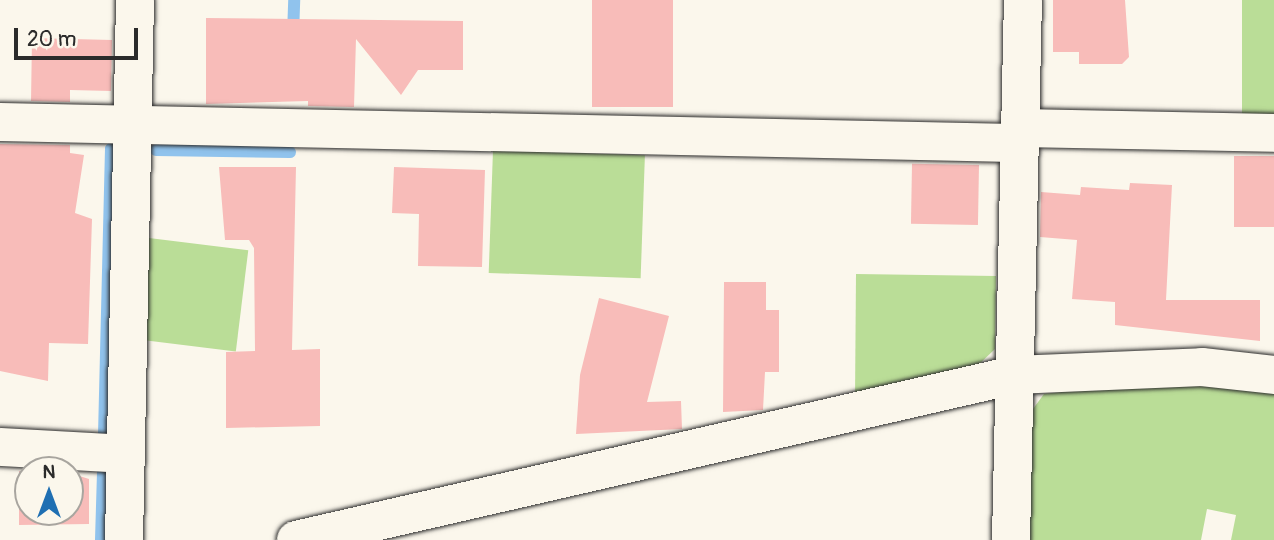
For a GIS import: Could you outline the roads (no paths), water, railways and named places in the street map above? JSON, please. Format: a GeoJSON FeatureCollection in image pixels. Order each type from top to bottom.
{"type":"FeatureCollection","features":[{"type":"Feature","properties":{"kind":"street"},"geometry":{"type":"LineString","coordinates":[[124,540],[135,0]]}},
{"type":"Feature","properties":{"kind":"street"},"geometry":{"type":"LineString","coordinates":[[1011,540],[1023,0]]}},
{"type":"Feature","properties":{"kind":"street"},"geometry":{"type":"LineString","coordinates":[[0,122],[1020,135],[1274,133]]}},
{"type":"Feature","properties":{"kind":"street"},"geometry":{"type":"LineString","coordinates":[[296,540],[1014,375],[1202,367],[1274,375]]}},
{"type":"Feature","properties":{"kind":"street"},"geometry":{"type":"LineString","coordinates":[[0,447],[126,454]]}},
{"type":"Feature","properties":{"kind":"waterway"},"geometry":{"type":"LineString","coordinates":[[293,35],[294,0]]}},
{"type":"Feature","properties":{"kind":"waterway"},"geometry":{"type":"LineString","coordinates":[[104,435],[111,149],[116,149]]}},
{"type":"Feature","properties":{"kind":"waterway"},"geometry":{"type":"LineString","coordinates":[[156,150],[290,152]]}},
{"type":"Feature","properties":{"kind":"waterway"},"geometry":{"type":"LineString","coordinates":[[101,540],[103,471]]}}]}
